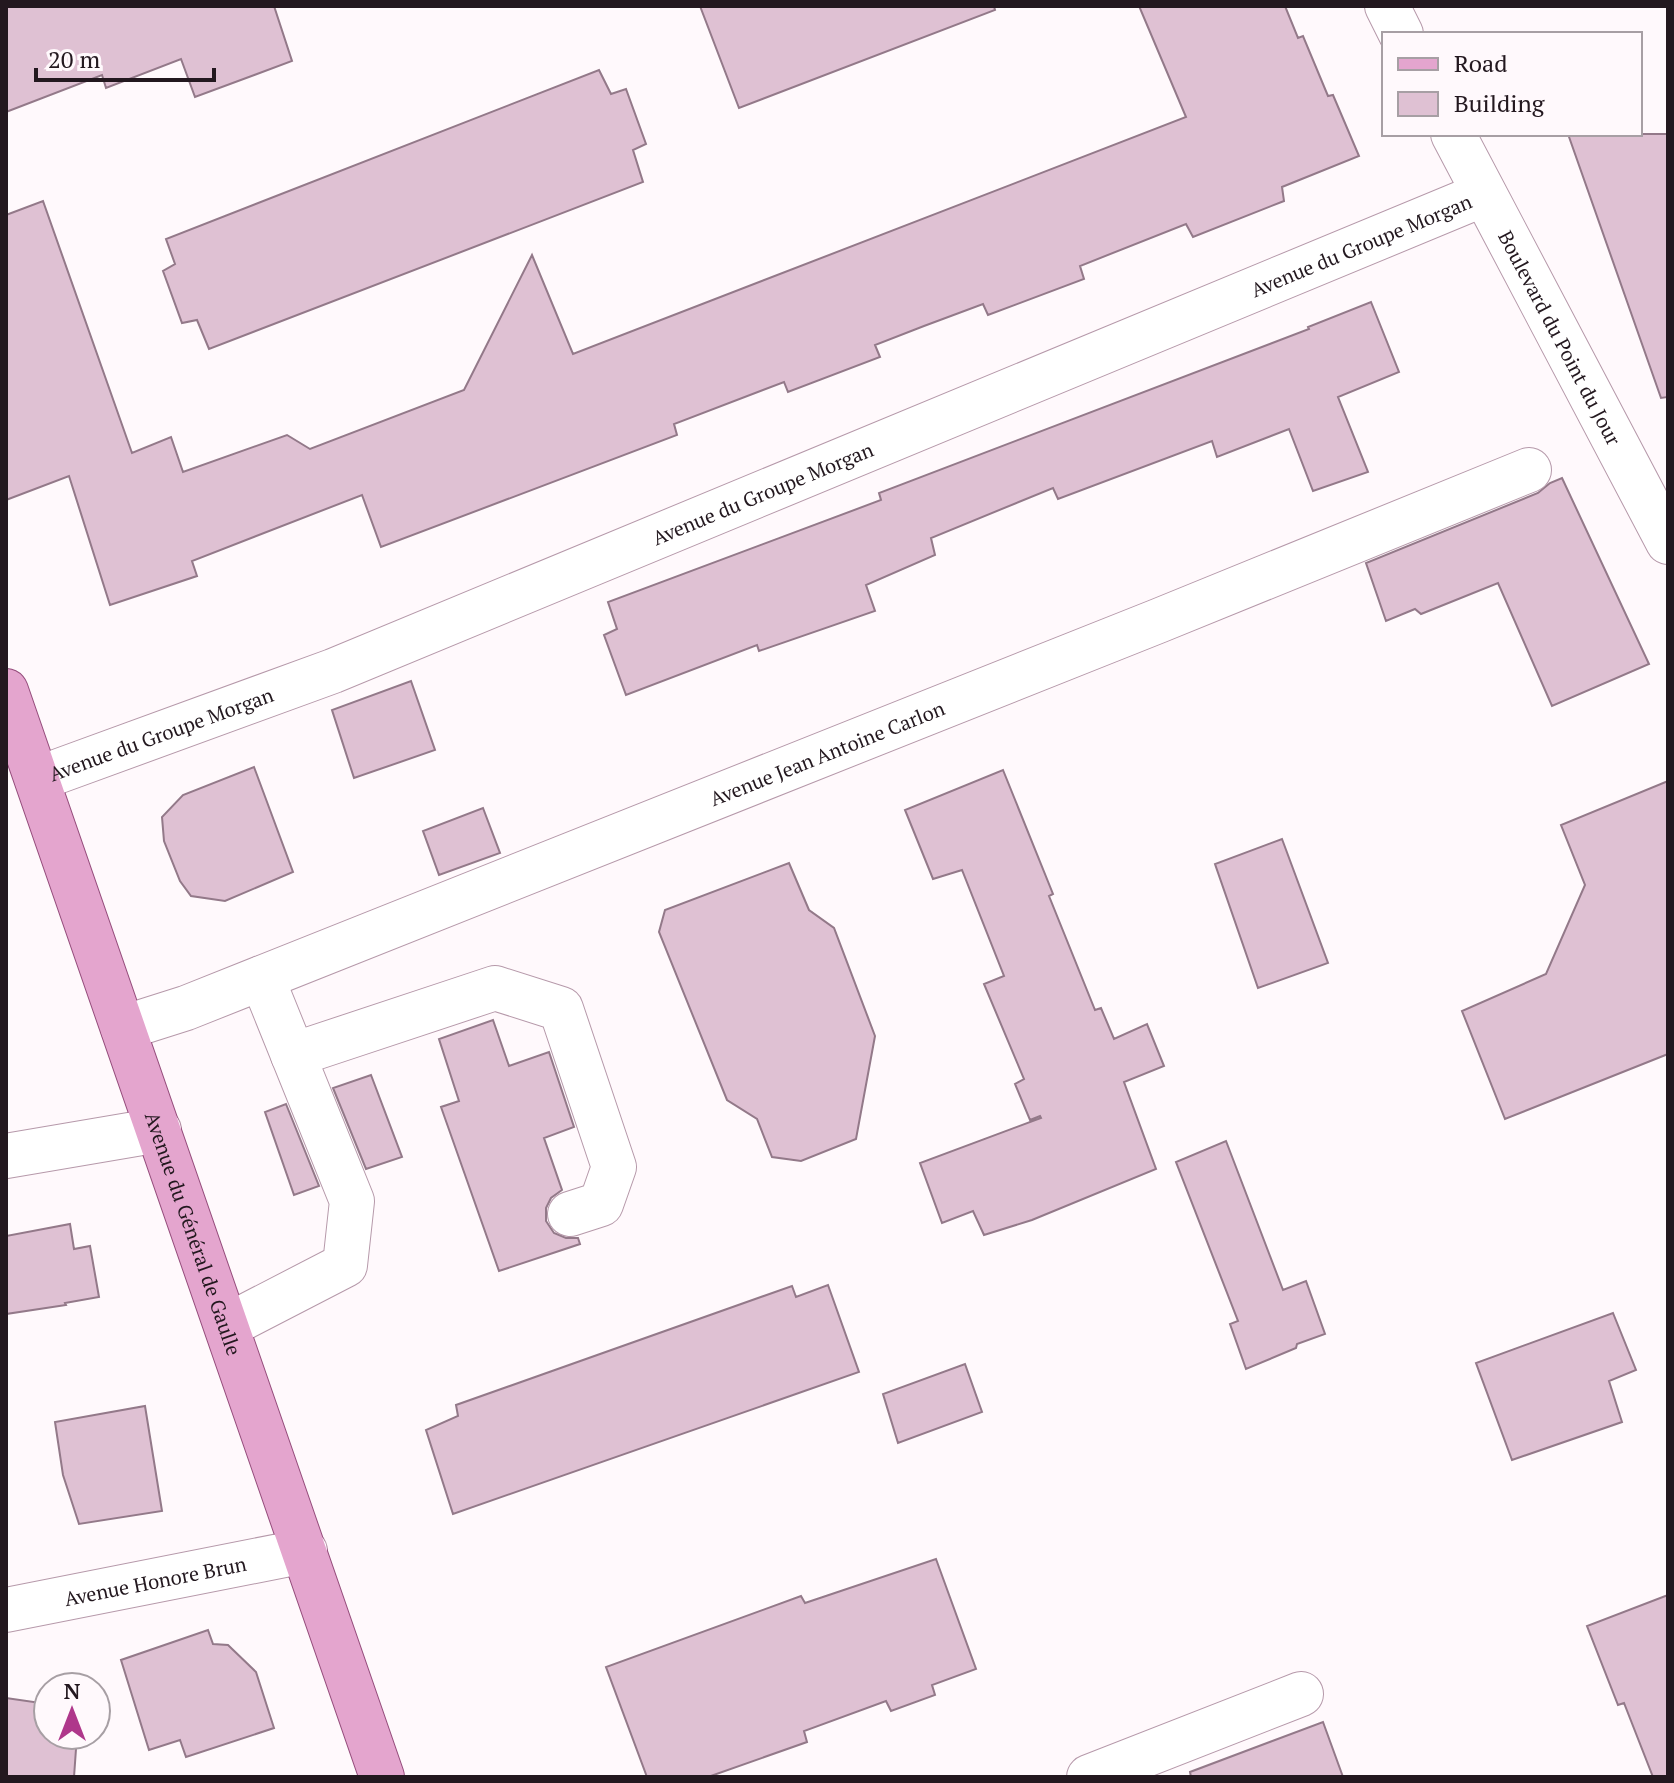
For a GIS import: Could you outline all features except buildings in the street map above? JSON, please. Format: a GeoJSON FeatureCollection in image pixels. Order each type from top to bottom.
{"type":"FeatureCollection","features":[{"type":"Feature","properties":{"kind":"main road","name":"Avenue du Général de Gaulle"},"geometry":{"type":"LineString","coordinates":[[6,691],[382,1777]]}},
{"type":"Feature","properties":{"kind":"street"},"geometry":{"type":"LineString","coordinates":[[1387,6],[1400,32]]}},
{"type":"Feature","properties":{"kind":"street","name":"Boulevard du Point du Jour"},"geometry":{"type":"LineString","coordinates":[[1454,136],[1668,542]]}},
{"type":"Feature","properties":{"kind":"street","name":"Avenue du Groupe Morgan"},"geometry":{"type":"LineString","coordinates":[[37,779],[333,671],[1484,194]]}},
{"type":"Feature","properties":{"kind":"street","name":"Avenue Jean Antoine Carlon"},"geometry":{"type":"LineString","coordinates":[[123,1028],[163,1017],[262,978],[1529,470]]}},
{"type":"Feature","properties":{"kind":"street"},"geometry":{"type":"LineString","coordinates":[[227,1326],[345,1265],[352,1201],[262,978]]}},
{"type":"Feature","properties":{"kind":"street"},"geometry":{"type":"LineString","coordinates":[[293,1055],[495,988],[561,1009],[614,1167],[601,1204],[570,1214]]}},
{"type":"Feature","properties":{"kind":"street"},"geometry":{"type":"LineString","coordinates":[[6,1156],[159,1130]]}},
{"type":"Feature","properties":{"kind":"street","name":"Avenue Honore Brun"},"geometry":{"type":"LineString","coordinates":[[6,1610],[305,1551]]}},
{"type":"Feature","properties":{"kind":"street"},"geometry":{"type":"LineString","coordinates":[[1089,1777],[1301,1694]]}}]}
